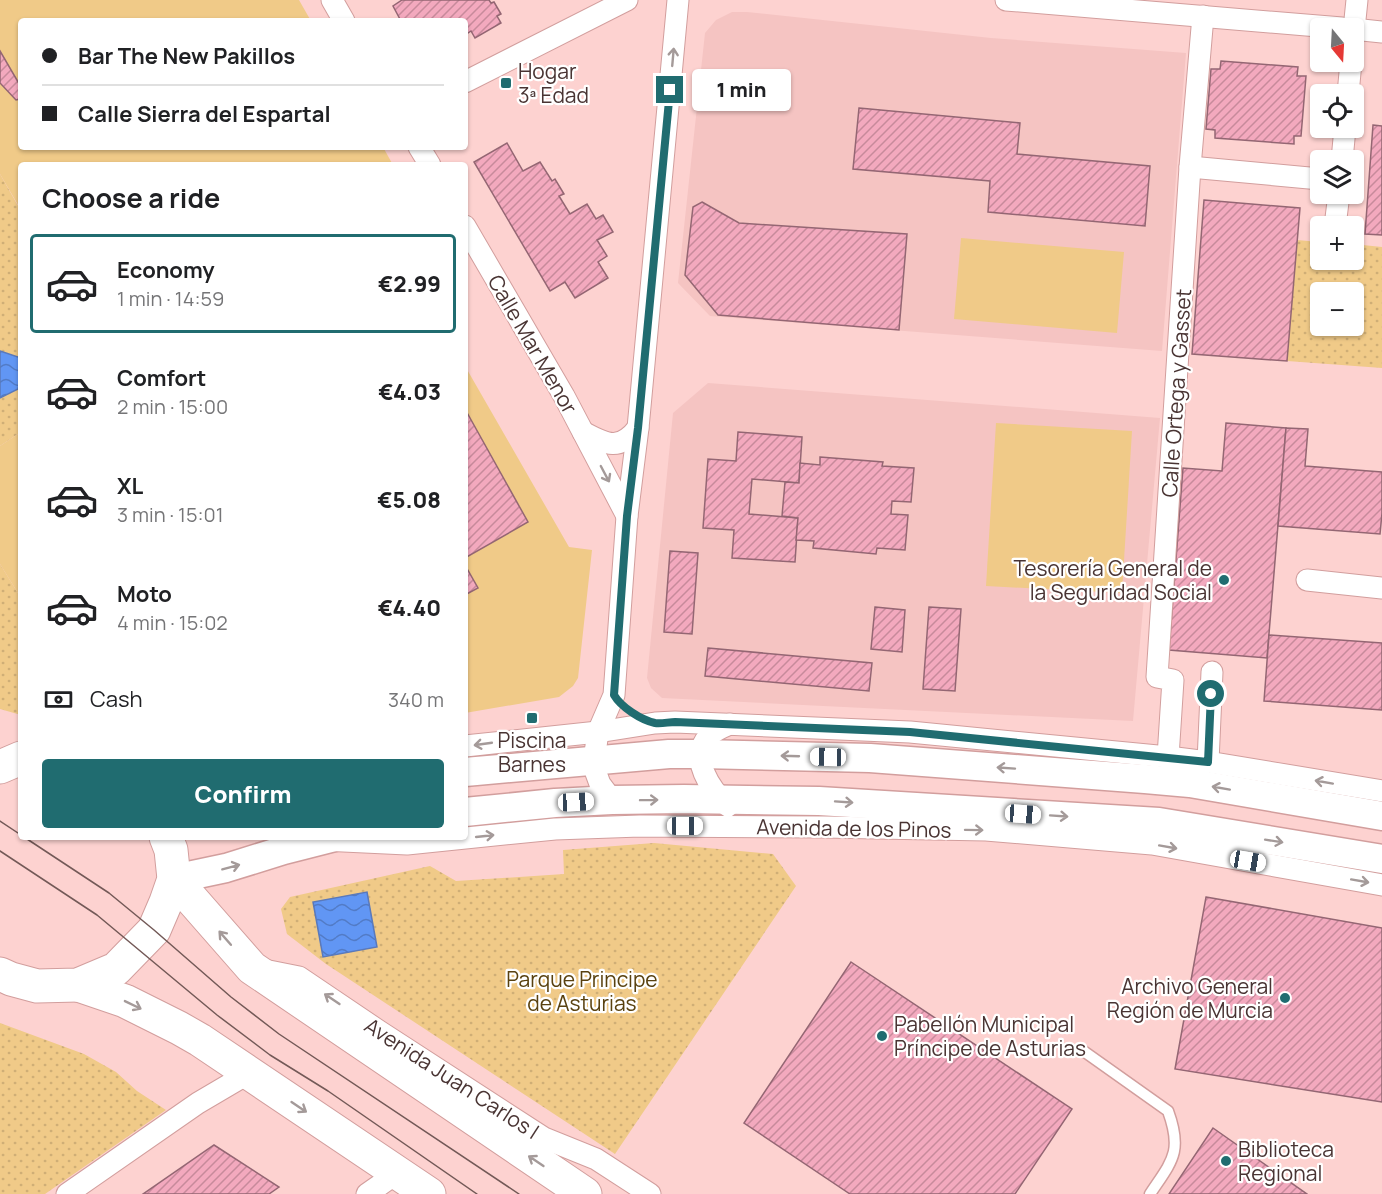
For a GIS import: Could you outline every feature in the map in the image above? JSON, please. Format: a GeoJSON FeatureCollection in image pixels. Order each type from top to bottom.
{"type":"FeatureCollection","features":[{"type":"Feature","properties":{"kind":"main road"},"geometry":{"type":"LineString","coordinates":[[0,754],[18,757]]}},
{"type":"Feature","properties":{"kind":"main road"},"geometry":{"type":"LineString","coordinates":[[468,772],[669,754],[870,758],[1190,783],[1382,816]]}},
{"type":"Feature","properties":{"kind":"main road"},"geometry":{"type":"LineString","coordinates":[[0,767],[18,759]]}},
{"type":"Feature","properties":{"kind":"main road","name":"Avenida de los Pinos"},"geometry":{"type":"LineString","coordinates":[[468,812],[612,800],[819,801],[1159,822],[1382,859]]}},
{"type":"Feature","properties":{"kind":"main road"},"geometry":{"type":"LineString","coordinates":[[78,985],[116,969],[154,930],[174,879],[171,850],[167,840]]}},
{"type":"Feature","properties":{"kind":"main road","name":"Avenida de los Pinos"},"geometry":{"type":"LineString","coordinates":[[174,879],[226,868],[325,840]]}},
{"type":"Feature","properties":{"kind":"main road","name":"Avenida Juan Carlos I"},"geometry":{"type":"LineString","coordinates":[[174,879],[252,968],[581,1192]]}},
{"type":"Feature","properties":{"kind":"main road"},"geometry":{"type":"LineString","coordinates":[[0,974],[11,980],[37,986],[78,985],[125,1001],[179,1028],[429,1194]]}},
{"type":"Feature","properties":{"kind":"street"},"geometry":{"type":"LineString","coordinates":[[332,0],[342,18]]}},
{"type":"Feature","properties":{"kind":"street"},"geometry":{"type":"LineString","coordinates":[[468,80],[627,0]]}},
{"type":"Feature","properties":{"kind":"street"},"geometry":{"type":"LineString","coordinates":[[612,800],[600,784],[594,760],[598,732],[614,695],[627,516],[638,428],[678,0]]}},
{"type":"Feature","properties":{"kind":"street"},"geometry":{"type":"LineString","coordinates":[[1006,0],[1310,25]]}},
{"type":"Feature","properties":{"kind":"street"},"geometry":{"type":"LineString","coordinates":[[1355,18],[1357,0]]}},
{"type":"Feature","properties":{"kind":"street","name":"Calle Ortega y Gasset"},"geometry":{"type":"LineString","coordinates":[[1168,757],[1173,680],[1157,677],[1190,167],[1203,16]]}},
{"type":"Feature","properties":{"kind":"street"},"geometry":{"type":"LineString","coordinates":[[1364,30],[1382,32]]}},
{"type":"Feature","properties":{"kind":"street"},"geometry":{"type":"LineString","coordinates":[[1190,167],[1310,178]]}},
{"type":"Feature","properties":{"kind":"street","name":"Calle Mar Menor"},"geometry":{"type":"LineString","coordinates":[[468,231],[564,396],[627,516]]}},
{"type":"Feature","properties":{"kind":"street","name":"Calle Mar Menor"},"geometry":{"type":"LineString","coordinates":[[583,432],[608,444],[623,442],[631,437],[638,428]]}},
{"type":"Feature","properties":{"kind":"street"},"geometry":{"type":"LineString","coordinates":[[1308,580],[1382,588]]}},
{"type":"Feature","properties":{"kind":"street"},"geometry":{"type":"LineString","coordinates":[[1208,762],[1212,672]]}},
{"type":"Feature","properties":{"kind":"street"},"geometry":{"type":"LineString","coordinates":[[614,695],[623,707],[655,723]]}},
{"type":"Feature","properties":{"kind":"street"},"geometry":{"type":"LineString","coordinates":[[468,746],[598,732],[655,723],[910,732],[1208,762],[1382,791]]}},
{"type":"Feature","properties":{"kind":"street"},"geometry":{"type":"LineString","coordinates":[[730,724],[718,729],[706,741],[701,754],[705,774],[721,800],[741,817],[763,826]]}},
{"type":"Feature","properties":{"kind":"street","name":"Avenida de los Pinos"},"geometry":{"type":"LineString","coordinates":[[468,838],[555,829],[640,826],[986,830],[1152,844],[1382,885]]}},
{"type":"Feature","properties":{"kind":"street","name":"Avenida de los Pinos"},"geometry":{"type":"LineString","coordinates":[[345,840],[407,844],[446,840]]}},
{"type":"Feature","properties":{"kind":"street","name":"Avenida Juan Carlos I"},"geometry":{"type":"LineString","coordinates":[[252,968],[299,977],[544,1138],[596,1159],[650,1194]]}},
{"type":"Feature","properties":{"kind":"street"},"geometry":{"type":"LineString","coordinates":[[67,1194],[198,1103],[249,1073]]}},
{"type":"Feature","properties":{"kind":"street"},"geometry":{"type":"LineString","coordinates":[[564,1146],[581,1192]]}},
{"type":"Feature","properties":{"kind":"street"},"geometry":{"type":"LineString","coordinates":[[367,1194],[398,1173]]}},
{"type":"Feature","properties":{"kind":"lane"},"geometry":{"type":"LineString","coordinates":[[1083,1050],[1168,1112],[1173,1125],[1176,1146],[1171,1163],[1150,1194]]}},
{"type":"Feature","properties":{"kind":"shaded area"},"geometry":{"type":"Polygon","coordinates":[[[732,12],[991,38],[1186,53],[1162,351],[710,316],[678,283],[705,33],[716,20],[732,12]]]}},
{"type":"Feature","properties":{"kind":"shaded area"},"geometry":{"type":"Polygon","coordinates":[[[708,383],[1160,418],[1133,721],[662,698],[651,688],[647,678],[673,413],[708,383]]]}},
{"type":"Feature","properties":{"kind":"green space"},"geometry":{"type":"Polygon","coordinates":[[[0,0],[299,0],[309,18],[18,18],[18,150],[385,150],[391,162],[18,162],[18,205],[0,174],[0,0]]]}},
{"type":"Feature","properties":{"kind":"green space"},"geometry":{"type":"Polygon","coordinates":[[[0,174],[18,206],[18,434],[0,446],[0,174]]]}},
{"type":"Feature","properties":{"kind":"green space"},"geometry":{"type":"Polygon","coordinates":[[[961,238],[1124,252],[1117,333],[954,319],[961,238]]]}},
{"type":"Feature","properties":{"kind":"green space"},"geometry":{"type":"Polygon","coordinates":[[[1297,240],[1310,241],[1310,270],[1364,270],[1364,245],[1382,247],[1382,368],[1287,361],[1297,240]]]}},
{"type":"Feature","properties":{"kind":"green space"},"geometry":{"type":"Polygon","coordinates":[[[468,371],[569,547],[592,550],[578,678],[573,686],[559,697],[468,712],[468,371]]]}},
{"type":"Feature","properties":{"kind":"green space"},"geometry":{"type":"Polygon","coordinates":[[[996,423],[1132,431],[1122,593],[986,586],[996,423]]]}},
{"type":"Feature","properties":{"kind":"green space"},"geometry":{"type":"Polygon","coordinates":[[[18,434],[18,593],[0,564],[0,446],[18,434]]]}},
{"type":"Feature","properties":{"kind":"green space"},"geometry":{"type":"Polygon","coordinates":[[[0,564],[18,593],[18,714],[0,709],[0,564]]]}},
{"type":"Feature","properties":{"kind":"green space","name":"Parque Principe de Asturias"},"geometry":{"type":"Polygon","coordinates":[[[654,843],[773,854],[796,886],[615,1154],[326,964],[287,934],[281,909],[290,897],[430,866],[456,881],[564,874],[563,850],[654,843]]]}},
{"type":"Feature","properties":{"kind":"green space"},"geometry":{"type":"Polygon","coordinates":[[[0,1023],[84,1054],[116,1072],[137,1091],[166,1110],[45,1194],[0,1194],[0,1023]]]}},
{"type":"Feature","properties":{"kind":"water"},"geometry":{"type":"Polygon","coordinates":[[[0,351],[18,357],[18,389],[0,398],[0,351]]]}},
{"type":"Feature","properties":{"kind":"water"},"geometry":{"type":"Polygon","coordinates":[[[367,892],[377,947],[323,957],[313,902],[367,892]]]}},
{"type":"Feature","properties":{"kind":"building"},"geometry":{"type":"Polygon","coordinates":[[[402,0],[489,0],[491,3],[494,2],[501,14],[497,16],[501,23],[475,38],[471,31],[468,33],[468,18],[399,18],[393,6],[402,0]]]}},
{"type":"Feature","properties":{"kind":"building"},"geometry":{"type":"Polygon","coordinates":[[[0,51],[18,82],[18,100],[0,83],[0,51]]]}},
{"type":"Feature","properties":{"kind":"building"},"geometry":{"type":"Polygon","coordinates":[[[1221,61],[1298,67],[1297,76],[1306,76],[1301,136],[1294,136],[1294,144],[1215,138],[1215,130],[1206,129],[1211,69],[1220,69],[1221,61]]]}},
{"type":"Feature","properties":{"kind":"building"},"geometry":{"type":"Polygon","coordinates":[[[859,108],[1020,123],[1017,154],[1150,166],[1145,226],[988,212],[990,181],[853,169],[859,108]]]}},
{"type":"Feature","properties":{"kind":"building"},"geometry":{"type":"Polygon","coordinates":[[[1373,125],[1382,126],[1382,235],[1365,234],[1373,125]]]}},
{"type":"Feature","properties":{"kind":"building"},"geometry":{"type":"Polygon","coordinates":[[[507,143],[523,171],[540,162],[564,194],[559,196],[570,214],[587,204],[596,219],[603,215],[613,232],[597,240],[607,256],[598,262],[608,278],[575,298],[565,282],[550,291],[474,162],[507,143]]]}},
{"type":"Feature","properties":{"kind":"building"},"geometry":{"type":"Polygon","coordinates":[[[1204,200],[1300,208],[1287,361],[1192,354],[1204,200]]]}},
{"type":"Feature","properties":{"kind":"building"},"geometry":{"type":"Polygon","coordinates":[[[702,202],[739,223],[907,234],[899,330],[718,315],[685,275],[693,207],[702,202]]]}},
{"type":"Feature","properties":{"kind":"building"},"geometry":{"type":"Polygon","coordinates":[[[468,414],[528,522],[468,556],[468,414]]]}},
{"type":"Feature","properties":{"kind":"building","name":"Tesorería General de la Seguridad Social"},"geometry":{"type":"Polygon","coordinates":[[[1226,423],[1286,428],[1267,658],[1169,650],[1183,468],[1222,471],[1226,423]]]}},
{"type":"Feature","properties":{"kind":"building"},"geometry":{"type":"Polygon","coordinates":[[[1286,428],[1308,429],[1305,466],[1382,472],[1380,534],[1278,526],[1286,428]]]}},
{"type":"Feature","properties":{"kind":"building"},"geometry":{"type":"Polygon","coordinates":[[[738,432],[802,437],[799,483],[752,479],[749,514],[798,518],[795,562],[732,558],[734,530],[703,528],[708,459],[736,461],[738,432]]]}},
{"type":"Feature","properties":{"kind":"building"},"geometry":{"type":"Polygon","coordinates":[[[820,457],[883,462],[882,466],[914,468],[911,502],[892,501],[891,514],[908,515],[905,550],[877,548],[876,554],[813,548],[814,541],[796,540],[798,518],[782,516],[785,482],[799,483],[800,463],[820,465],[820,457]]]}},
{"type":"Feature","properties":{"kind":"building"},"geometry":{"type":"Polygon","coordinates":[[[670,551],[698,553],[692,634],[664,632],[670,551]]]}},
{"type":"Feature","properties":{"kind":"building"},"geometry":{"type":"Polygon","coordinates":[[[468,570],[478,588],[468,593],[468,570]]]}},
{"type":"Feature","properties":{"kind":"building"},"geometry":{"type":"Polygon","coordinates":[[[875,607],[905,610],[902,652],[871,649],[875,607]]]}},
{"type":"Feature","properties":{"kind":"building"},"geometry":{"type":"Polygon","coordinates":[[[929,607],[961,609],[955,691],[923,689],[929,607]]]}},
{"type":"Feature","properties":{"kind":"building"},"geometry":{"type":"Polygon","coordinates":[[[1269,635],[1382,643],[1382,710],[1264,701],[1269,635]]]}},
{"type":"Feature","properties":{"kind":"building"},"geometry":{"type":"Polygon","coordinates":[[[708,648],[872,663],[869,691],[705,676],[708,648]]]}},
{"type":"Feature","properties":{"kind":"building","name":"Archivo General Región de Murcia"},"geometry":{"type":"Polygon","coordinates":[[[1206,897],[1382,928],[1382,1102],[1175,1069],[1206,897]]]}},
{"type":"Feature","properties":{"kind":"building","name":"Pabellón Municipal Príncipe de Asturias"},"geometry":{"type":"Polygon","coordinates":[[[851,962],[1072,1109],[1015,1194],[850,1194],[744,1123],[851,962]]]}},
{"type":"Feature","properties":{"kind":"building","name":"Biblioteca Regional"},"geometry":{"type":"Polygon","coordinates":[[[1213,1128],[1307,1194],[1169,1194],[1213,1128]]]}},
{"type":"Feature","properties":{"kind":"building"},"geometry":{"type":"Polygon","coordinates":[[[214,1145],[279,1187],[269,1194],[143,1194],[214,1145]]]}},
{"type":"Feature","properties":{"kind":"tram line"},"geometry":{"type":"LineString","coordinates":[[0,821],[18,833]]}},
{"type":"Feature","properties":{"kind":"tram line"},"geometry":{"type":"LineString","coordinates":[[29,840],[109,893],[231,997],[279,1034],[519,1194]]}},
{"type":"Feature","properties":{"kind":"tram line"},"geometry":{"type":"LineString","coordinates":[[0,851],[97,915],[217,1015],[270,1055],[328,1091],[477,1194]]}},
{"type":"Feature","properties":{"kind":"place","name":"Hogar 3ª Edad"},"geometry":{"type":"Point","coordinates":[506,83]}},
{"type":"Feature","properties":{"kind":"place","name":"Tesorería General de la Seguridad Social"},"geometry":{"type":"Point","coordinates":[1224,580]}},
{"type":"Feature","properties":{"kind":"place","name":"Piscina Barnes"},"geometry":{"type":"Point","coordinates":[532,718]}},
{"type":"Feature","properties":{"kind":"place","name":"Archivo General Región de Murcia"},"geometry":{"type":"Point","coordinates":[1285,998]}},
{"type":"Feature","properties":{"kind":"place","name":"Pabellón Municipal Príncipe de Asturias"},"geometry":{"type":"Point","coordinates":[882,1036]}},
{"type":"Feature","properties":{"kind":"place","name":"Biblioteca Regional"},"geometry":{"type":"Point","coordinates":[1226,1161]}},
{"type":"Feature","properties":{"kind":"route"},"geometry":{"type":"LineString","coordinates":[[670,90],[638,428],[627,516],[614,695],[617,702],[632,713],[655,723],[910,732],[1208,762],[1211,694]]}}]}
